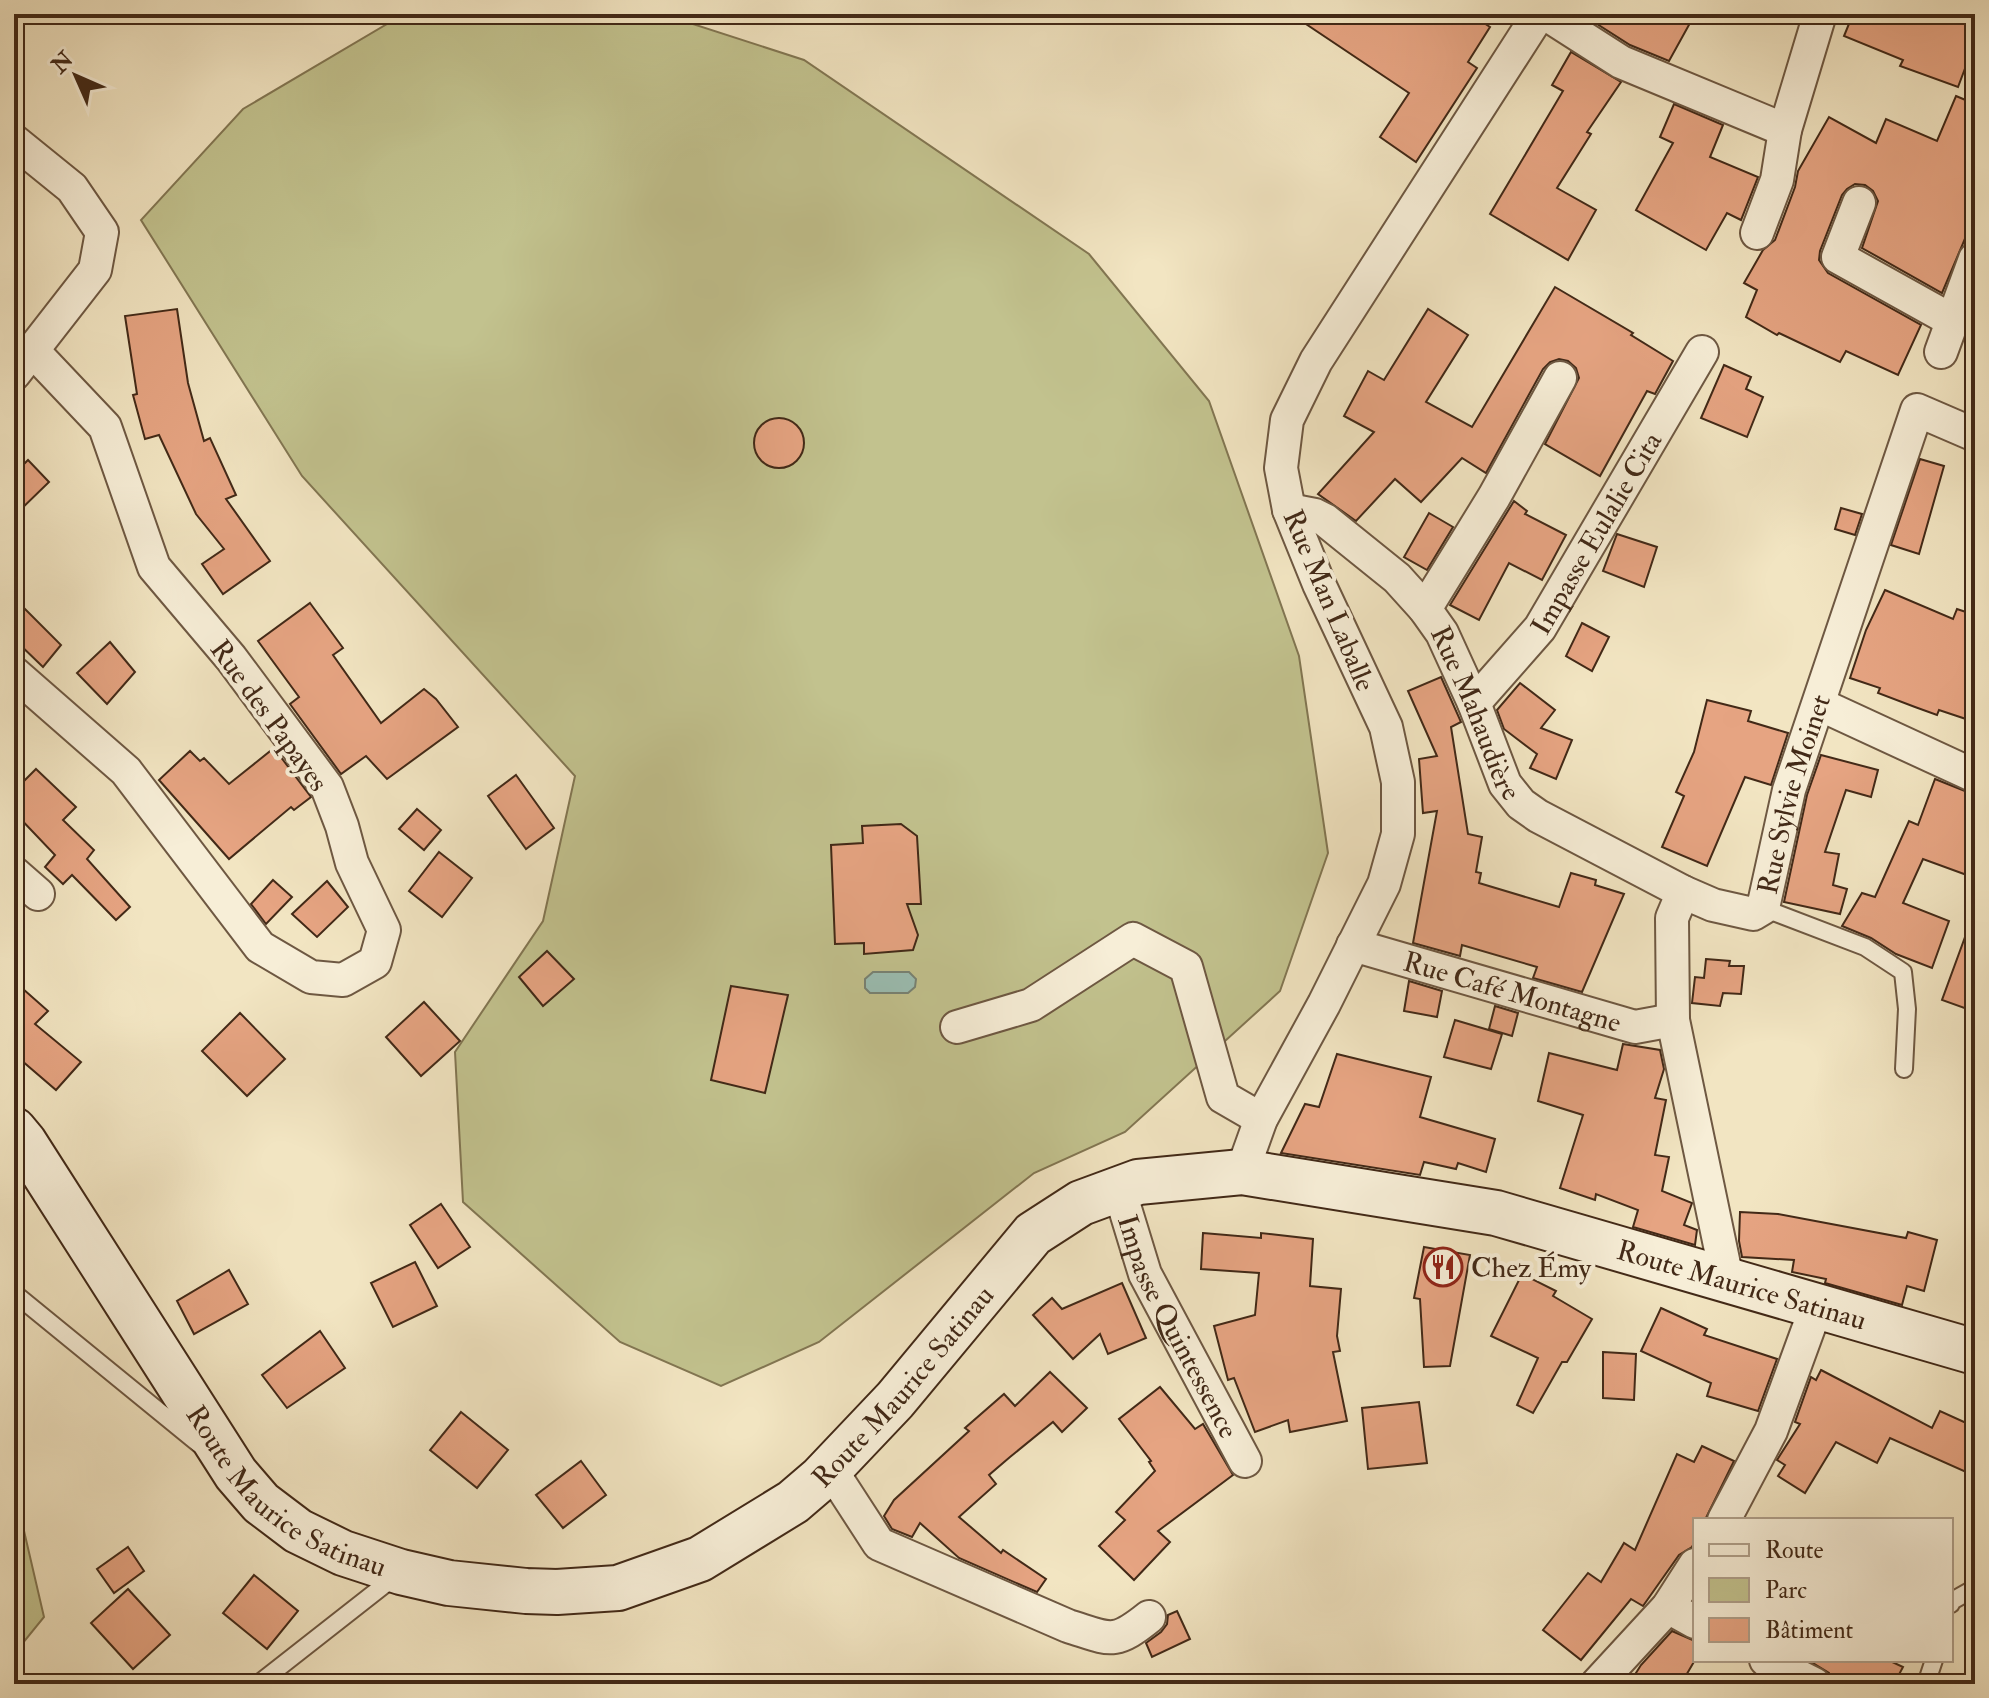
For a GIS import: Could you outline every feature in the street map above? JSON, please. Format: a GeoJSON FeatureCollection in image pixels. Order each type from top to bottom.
{"type":"FeatureCollection","features":[{"type":"Feature","properties":{"kind":"main road","name":"Route Maurice Satinau"},"geometry":{"type":"LineString","coordinates":[[17,1141],[236,1474],[261,1503],[298,1531],[343,1553],[401,1572],[449,1583],[557,1592],[618,1588],[700,1559],[793,1502],[831,1470],[895,1400],[1033,1234],[1081,1203],[1138,1182],[1242,1172],[1496,1213],[1975,1352]]}},
{"type":"Feature","properties":{"kind":"street","name":"Rue Man Laballe"},"geometry":{"type":"LineString","coordinates":[[1242,1172],[1261,1119],[1384,884],[1398,834],[1398,782],[1386,727],[1319,584],[1289,510],[1281,468],[1287,420],[1316,361],[1539,14]]}},
{"type":"Feature","properties":{"kind":"street"},"geometry":{"type":"LineString","coordinates":[[1546,14],[1621,62],[1785,130]]}},
{"type":"Feature","properties":{"kind":"street"},"geometry":{"type":"LineString","coordinates":[[1757,233],[1777,180],[1785,130],[1820,14]]}},
{"type":"Feature","properties":{"kind":"street"},"geometry":{"type":"LineString","coordinates":[[14,141],[72,188],[102,232],[95,270],[20,363]]}},
{"type":"Feature","properties":{"kind":"street"},"geometry":{"type":"LineString","coordinates":[[1859,203],[1838,257],[1953,321]]}},
{"type":"Feature","properties":{"kind":"street"},"geometry":{"type":"LineString","coordinates":[[1941,352],[1975,259]]}},
{"type":"Feature","properties":{"kind":"street","name":"Impasse Eulalie Cita"},"geometry":{"type":"LineString","coordinates":[[1474,703],[1540,628],[1702,352]]}},
{"type":"Feature","properties":{"kind":"street","name":"Rue des Papayes"},"geometry":{"type":"LineString","coordinates":[[14,673],[126,771],[260,947],[311,977],[343,980],[375,962],[384,930],[352,863],[327,787],[231,658],[154,567],[105,427],[20,363]]}},
{"type":"Feature","properties":{"kind":"street"},"geometry":{"type":"LineString","coordinates":[[1425,609],[1494,497],[1560,378]]}},
{"type":"Feature","properties":{"kind":"street","name":"Rue Sylvie Moinet"},"geometry":{"type":"LineString","coordinates":[[1683,892],[1713,905],[1753,914],[1763,908],[1789,790],[1917,410],[1975,435]]}},
{"type":"Feature","properties":{"kind":"street","name":"Rue Mahaudière"},"geometry":{"type":"LineString","coordinates":[[1289,510],[1325,520],[1397,578],[1425,609],[1442,633],[1474,703],[1505,784],[1521,804],[1538,816],[1683,892]]}},
{"type":"Feature","properties":{"kind":"street"},"geometry":{"type":"LineString","coordinates":[[1819,704],[1975,776]]}},
{"type":"Feature","properties":{"kind":"street"},"geometry":{"type":"LineString","coordinates":[[1683,892],[1672,918],[1673,1020],[1727,1279]]}},
{"type":"Feature","properties":{"kind":"street"},"geometry":{"type":"LineString","coordinates":[[957,1027],[1031,1005],[1133,939],[1186,967],[1223,1097],[1261,1119]]}},
{"type":"Feature","properties":{"kind":"street","name":"Rue Café Montagne"},"geometry":{"type":"LineString","coordinates":[[1353,945],[1635,1027],[1673,1020]]}},
{"type":"Feature","properties":{"kind":"street","name":"Impasse Quintessence"},"geometry":{"type":"LineString","coordinates":[[1119,1189],[1145,1274],[1245,1461]]}},
{"type":"Feature","properties":{"kind":"street"},"geometry":{"type":"LineString","coordinates":[[1725,1518],[1771,1431],[1817,1305]]}},
{"type":"Feature","properties":{"kind":"street"},"geometry":{"type":"LineString","coordinates":[[831,1470],[879,1544],[1068,1626],[1099,1636],[1117,1639],[1149,1617]]}},
{"type":"Feature","properties":{"kind":"street"},"geometry":{"type":"LineString","coordinates":[[1597,1684],[1682,1614],[1693,1573]]}},
{"type":"Feature","properties":{"kind":"street"},"geometry":{"type":"LineString","coordinates":[[1770,1662],[1814,1684]]}},
{"type":"Feature","properties":{"kind":"lane"},"geometry":{"type":"LineString","coordinates":[[1763,908],[1865,947],[1903,972],[1907,1009],[1904,1069]]}},
{"type":"Feature","properties":{"kind":"lane"},"geometry":{"type":"LineString","coordinates":[[14,1293],[236,1474]]}},
{"type":"Feature","properties":{"kind":"lane"},"geometry":{"type":"LineString","coordinates":[[258,1684],[401,1572]]}},
{"type":"Feature","properties":{"kind":"lane"},"geometry":{"type":"LineString","coordinates":[[1953,1600],[1975,1588]]}},
{"type":"Feature","properties":{"kind":"lane"},"geometry":{"type":"LineString","coordinates":[[1926,1684],[1933,1662]]}},
{"type":"Feature","properties":{"kind":"green space"},"geometry":{"type":"Polygon","coordinates":[[[404,14],[662,14],[804,60],[1089,254],[1209,401],[1299,656],[1328,853],[1280,991],[1125,1132],[1034,1173],[819,1342],[721,1386],[620,1342],[463,1202],[455,1052],[543,921],[575,776],[302,476],[141,220],[243,109],[404,14]]]}},
{"type":"Feature","properties":{"kind":"green space"},"geometry":{"type":"Polygon","coordinates":[[[14,1502],[18,1505],[44,1617],[14,1654],[14,1502]]]}},
{"type":"Feature","properties":{"kind":"water"},"geometry":{"type":"Polygon","coordinates":[[[873,972],[909,972],[916,979],[915,987],[908,993],[870,993],[865,988],[865,979],[873,972]]]}},
{"type":"Feature","properties":{"kind":"building"},"geometry":{"type":"Polygon","coordinates":[[[1291,14],[1470,14],[1490,27],[1468,62],[1477,68],[1416,162],[1380,137],[1409,93],[1291,14]]]}},
{"type":"Feature","properties":{"kind":"building"},"geometry":{"type":"Polygon","coordinates":[[[1600,14],[1695,14],[1669,61],[1630,45],[1594,22],[1600,14]]]}},
{"type":"Feature","properties":{"kind":"building"},"geometry":{"type":"Polygon","coordinates":[[[1853,14],[1953,14],[1975,22],[1975,42],[1958,87],[1900,66],[1903,60],[1844,36],[1853,14]]]}},
{"type":"Feature","properties":{"kind":"building"},"geometry":{"type":"Polygon","coordinates":[[[1571,52],[1621,82],[1587,132],[1591,134],[1557,188],[1596,210],[1568,260],[1490,214],[1563,91],[1552,85],[1571,52]]]}},
{"type":"Feature","properties":{"kind":"building"},"geometry":{"type":"Polygon","coordinates":[[[1956,96],[1975,104],[1975,215],[1942,293],[1862,248],[1878,201],[1873,191],[1865,185],[1855,184],[1842,195],[1820,251],[1819,260],[1828,273],[1921,325],[1898,375],[1846,351],[1840,362],[1779,333],[1777,335],[1746,317],[1757,290],[1744,283],[1763,250],[1775,240],[1798,171],[1829,117],[1876,143],[1886,119],[1937,141],[1956,96]]]}},
{"type":"Feature","properties":{"kind":"building"},"geometry":{"type":"Polygon","coordinates":[[[1674,104],[1723,125],[1710,157],[1758,177],[1741,220],[1727,213],[1706,250],[1636,210],[1673,143],[1660,137],[1674,104]]]}},
{"type":"Feature","properties":{"kind":"building"},"geometry":{"type":"Polygon","coordinates":[[[1555,287],[1633,333],[1631,335],[1673,361],[1655,394],[1647,391],[1600,476],[1545,444],[1579,378],[1576,368],[1568,361],[1559,359],[1543,369],[1486,473],[1462,458],[1421,502],[1395,479],[1356,521],[1318,494],[1374,432],[1344,416],[1368,371],[1384,380],[1428,309],[1468,335],[1426,402],[1472,427],[1555,287]]]}},
{"type":"Feature","properties":{"kind":"building"},"geometry":{"type":"Polygon","coordinates":[[[177,309],[188,383],[204,441],[210,438],[236,495],[226,499],[270,561],[223,594],[202,564],[224,549],[196,514],[159,435],[145,439],[133,395],[137,394],[125,316],[177,309]]]}},
{"type":"Feature","properties":{"kind":"building"},"geometry":{"type":"Polygon","coordinates":[[[1724,365],[1751,377],[1746,389],[1763,397],[1747,437],[1701,418],[1724,365]]]}},
{"type":"Feature","properties":{"kind":"building"},"geometry":{"type":"Polygon","coordinates":[[[779,418],[796,426],[804,443],[796,460],[779,468],[762,460],[754,443],[762,426],[779,418]]]}},
{"type":"Feature","properties":{"kind":"building"},"geometry":{"type":"Polygon","coordinates":[[[1920,459],[1944,466],[1919,554],[1891,545],[1920,459]]]}},
{"type":"Feature","properties":{"kind":"building"},"geometry":{"type":"Polygon","coordinates":[[[28,460],[49,482],[14,516],[14,474],[28,460]]]}},
{"type":"Feature","properties":{"kind":"building"},"geometry":{"type":"Polygon","coordinates":[[[1514,501],[1527,511],[1525,514],[1566,535],[1542,580],[1509,563],[1479,620],[1450,605],[1514,501]]]}},
{"type":"Feature","properties":{"kind":"building"},"geometry":{"type":"Polygon","coordinates":[[[1841,508],[1862,514],[1855,535],[1835,529],[1841,508]]]}},
{"type":"Feature","properties":{"kind":"building"},"geometry":{"type":"Polygon","coordinates":[[[1429,513],[1453,527],[1427,570],[1404,557],[1429,513]]]}},
{"type":"Feature","properties":{"kind":"building"},"geometry":{"type":"Polygon","coordinates":[[[1617,534],[1657,547],[1644,587],[1603,571],[1617,534]]]}},
{"type":"Feature","properties":{"kind":"building"},"geometry":{"type":"Polygon","coordinates":[[[1885,590],[1953,619],[1957,609],[1975,615],[1975,722],[1939,710],[1937,715],[1878,693],[1880,688],[1850,678],[1866,630],[1885,590]]]}},
{"type":"Feature","properties":{"kind":"building"},"geometry":{"type":"Polygon","coordinates":[[[14,598],[61,645],[43,667],[14,639],[14,598]]]}},
{"type":"Feature","properties":{"kind":"building"},"geometry":{"type":"Polygon","coordinates":[[[310,603],[343,648],[333,655],[381,723],[424,689],[458,727],[387,779],[366,756],[341,774],[290,704],[299,697],[258,641],[310,603]]]}},
{"type":"Feature","properties":{"kind":"building"},"geometry":{"type":"Polygon","coordinates":[[[1582,623],[1609,637],[1592,671],[1566,656],[1582,623]]]}},
{"type":"Feature","properties":{"kind":"building"},"geometry":{"type":"Polygon","coordinates":[[[110,642],[135,672],[107,704],[77,673],[110,642]]]}},
{"type":"Feature","properties":{"kind":"building"},"geometry":{"type":"Polygon","coordinates":[[[1441,677],[1461,722],[1451,727],[1468,834],[1482,837],[1476,872],[1481,873],[1479,883],[1559,907],[1571,873],[1596,880],[1595,885],[1624,894],[1582,992],[1533,978],[1537,967],[1462,945],[1460,956],[1413,943],[1437,811],[1423,813],[1419,759],[1437,756],[1408,691],[1441,677]]]}},
{"type":"Feature","properties":{"kind":"building"},"geometry":{"type":"Polygon","coordinates":[[[1520,683],[1555,710],[1541,728],[1572,740],[1556,779],[1530,768],[1537,754],[1504,729],[1497,710],[1520,683]]]}},
{"type":"Feature","properties":{"kind":"building"},"geometry":{"type":"Polygon","coordinates":[[[1707,700],[1751,711],[1748,721],[1788,733],[1771,785],[1745,777],[1707,866],[1662,847],[1684,796],[1676,792],[1694,752],[1707,700]]]}},
{"type":"Feature","properties":{"kind":"building"},"geometry":{"type":"Polygon","coordinates":[[[274,748],[311,797],[294,810],[291,807],[229,859],[159,780],[190,751],[200,761],[204,758],[229,784],[274,748]]]}},
{"type":"Feature","properties":{"kind":"building"},"geometry":{"type":"Polygon","coordinates":[[[1821,755],[1878,770],[1871,797],[1846,790],[1825,852],[1839,854],[1833,885],[1847,889],[1840,914],[1784,902],[1807,795],[1821,755]]]}},
{"type":"Feature","properties":{"kind":"building"},"geometry":{"type":"Polygon","coordinates":[[[36,769],[76,807],[63,820],[94,850],[87,859],[130,907],[116,920],[72,875],[63,884],[45,867],[55,855],[14,812],[14,791],[36,769]]]}},
{"type":"Feature","properties":{"kind":"building"},"geometry":{"type":"Polygon","coordinates":[[[516,775],[554,828],[526,849],[488,796],[516,775]]]}},
{"type":"Feature","properties":{"kind":"building"},"geometry":{"type":"Polygon","coordinates":[[[1935,779],[1975,795],[1975,878],[1923,859],[1903,903],[1949,921],[1932,968],[1896,954],[1871,938],[1842,926],[1862,893],[1875,897],[1909,821],[1918,825],[1935,779]]]}},
{"type":"Feature","properties":{"kind":"building"},"geometry":{"type":"Polygon","coordinates":[[[417,809],[441,830],[424,850],[399,829],[417,809]]]}},
{"type":"Feature","properties":{"kind":"building"},"geometry":{"type":"Polygon","coordinates":[[[901,824],[917,836],[921,904],[907,904],[918,935],[913,950],[864,954],[864,943],[835,944],[831,845],[863,843],[862,826],[901,824]]]}},
{"type":"Feature","properties":{"kind":"building"},"geometry":{"type":"Polygon","coordinates":[[[439,852],[472,878],[442,917],[409,891],[439,852]]]}},
{"type":"Feature","properties":{"kind":"building"},"geometry":{"type":"Polygon","coordinates":[[[273,880],[292,897],[266,924],[251,904],[273,880]]]}},
{"type":"Feature","properties":{"kind":"building"},"geometry":{"type":"Polygon","coordinates":[[[327,881],[348,907],[317,937],[292,914],[327,881]]]}},
{"type":"Feature","properties":{"kind":"building"},"geometry":{"type":"Polygon","coordinates":[[[1972,918],[1975,918],[1975,995],[1970,1010],[1942,1000],[1972,918]]]}},
{"type":"Feature","properties":{"kind":"building"},"geometry":{"type":"Polygon","coordinates":[[[547,951],[574,979],[543,1006],[519,977],[547,951]]]}},
{"type":"Feature","properties":{"kind":"building"},"geometry":{"type":"Polygon","coordinates":[[[1706,959],[1730,961],[1729,966],[1744,966],[1741,994],[1723,993],[1720,1006],[1692,1003],[1695,977],[1704,978],[1706,959]]]}},
{"type":"Feature","properties":{"kind":"building"},"geometry":{"type":"Polygon","coordinates":[[[14,981],[48,1011],[35,1024],[81,1062],[56,1090],[14,1054],[14,981]]]}},
{"type":"Feature","properties":{"kind":"building"},"geometry":{"type":"Polygon","coordinates":[[[1409,981],[1442,991],[1437,1017],[1404,1011],[1409,981]]]}},
{"type":"Feature","properties":{"kind":"building"},"geometry":{"type":"Polygon","coordinates":[[[731,986],[788,995],[765,1093],[711,1080],[731,986]]]}},
{"type":"Feature","properties":{"kind":"building"},"geometry":{"type":"Polygon","coordinates":[[[424,1002],[460,1041],[421,1076],[386,1037],[424,1002]]]}},
{"type":"Feature","properties":{"kind":"building"},"geometry":{"type":"Polygon","coordinates":[[[1495,1006],[1518,1013],[1512,1036],[1489,1029],[1495,1006]]]}},
{"type":"Feature","properties":{"kind":"building"},"geometry":{"type":"Polygon","coordinates":[[[240,1013],[285,1059],[247,1096],[202,1051],[240,1013]]]}},
{"type":"Feature","properties":{"kind":"building"},"geometry":{"type":"Polygon","coordinates":[[[1455,1020],[1502,1034],[1491,1069],[1444,1057],[1455,1020]]]}},
{"type":"Feature","properties":{"kind":"building"},"geometry":{"type":"Polygon","coordinates":[[[1623,1044],[1660,1050],[1664,1069],[1655,1098],[1666,1100],[1655,1155],[1669,1157],[1662,1191],[1692,1203],[1684,1225],[1697,1230],[1695,1245],[1633,1227],[1638,1210],[1596,1194],[1595,1200],[1560,1188],[1583,1115],[1538,1101],[1549,1053],[1617,1070],[1623,1044]]]}},
{"type":"Feature","properties":{"kind":"building"},"geometry":{"type":"Polygon","coordinates":[[[1337,1054],[1431,1077],[1420,1117],[1495,1139],[1486,1172],[1458,1163],[1456,1169],[1424,1162],[1420,1175],[1281,1153],[1305,1104],[1319,1107],[1337,1054]]]}},
{"type":"Feature","properties":{"kind":"building"},"geometry":{"type":"Polygon","coordinates":[[[441,1204],[470,1247],[438,1268],[410,1225],[441,1204]]]}},
{"type":"Feature","properties":{"kind":"building"},"geometry":{"type":"Polygon","coordinates":[[[1740,1212],[1778,1214],[1906,1238],[1908,1232],[1937,1240],[1924,1291],[1907,1286],[1902,1305],[1825,1283],[1826,1279],[1792,1272],[1794,1260],[1742,1257],[1740,1212]]]}},
{"type":"Feature","properties":{"kind":"building"},"geometry":{"type":"Polygon","coordinates":[[[1203,1233],[1261,1238],[1261,1233],[1313,1239],[1310,1286],[1341,1289],[1337,1336],[1340,1351],[1333,1352],[1347,1421],[1290,1432],[1288,1420],[1255,1432],[1234,1378],[1228,1380],[1214,1326],[1255,1315],[1259,1273],[1201,1269],[1203,1233]]]}},
{"type":"Feature","properties":{"kind":"building"},"geometry":{"type":"Polygon","coordinates":[[[1424,1247],[1470,1255],[1450,1366],[1424,1367],[1420,1299],[1414,1298],[1424,1247]]]}},
{"type":"Feature","properties":{"kind":"building"},"geometry":{"type":"Polygon","coordinates":[[[415,1262],[437,1306],[393,1327],[371,1283],[415,1262]]]}},
{"type":"Feature","properties":{"kind":"building"},"geometry":{"type":"Polygon","coordinates":[[[229,1270],[248,1304],[194,1334],[177,1301],[229,1270]]]}},
{"type":"Feature","properties":{"kind":"building"},"geometry":{"type":"Polygon","coordinates":[[[1522,1274],[1556,1291],[1553,1296],[1592,1319],[1567,1362],[1562,1362],[1533,1413],[1517,1405],[1538,1358],[1491,1336],[1522,1274]]]}},
{"type":"Feature","properties":{"kind":"building"},"geometry":{"type":"Polygon","coordinates":[[[1122,1283],[1146,1338],[1108,1354],[1100,1334],[1073,1359],[1033,1315],[1052,1298],[1062,1309],[1122,1283]]]}},
{"type":"Feature","properties":{"kind":"building"},"geometry":{"type":"Polygon","coordinates":[[[1661,1308],[1707,1329],[1704,1335],[1777,1359],[1758,1411],[1707,1396],[1711,1383],[1641,1351],[1661,1308]]]}},
{"type":"Feature","properties":{"kind":"building"},"geometry":{"type":"Polygon","coordinates":[[[320,1331],[345,1368],[287,1408],[262,1375],[320,1331]]]}},
{"type":"Feature","properties":{"kind":"building"},"geometry":{"type":"Polygon","coordinates":[[[1603,1352],[1636,1354],[1634,1400],[1603,1398],[1603,1352]]]}},
{"type":"Feature","properties":{"kind":"building"},"geometry":{"type":"Polygon","coordinates":[[[1821,1370],[1932,1428],[1940,1411],[1975,1427],[1975,1476],[1890,1438],[1877,1463],[1836,1442],[1805,1493],[1778,1476],[1785,1465],[1777,1460],[1800,1424],[1795,1422],[1811,1377],[1816,1380],[1821,1370]]]}},
{"type":"Feature","properties":{"kind":"building"},"geometry":{"type":"Polygon","coordinates":[[[1050,1372],[1087,1408],[1062,1432],[1053,1422],[1010,1457],[989,1475],[996,1484],[959,1517],[1001,1553],[1003,1550],[1046,1579],[1037,1592],[959,1558],[920,1523],[912,1537],[892,1529],[884,1516],[894,1500],[969,1431],[965,1428],[1004,1394],[1015,1406],[1050,1372]]]}},
{"type":"Feature","properties":{"kind":"building"},"geometry":{"type":"Polygon","coordinates":[[[1160,1387],[1195,1429],[1203,1424],[1233,1475],[1158,1531],[1170,1542],[1134,1580],[1099,1546],[1125,1520],[1116,1512],[1155,1471],[1151,1461],[1119,1419],[1160,1387]]]}},
{"type":"Feature","properties":{"kind":"building"},"geometry":{"type":"Polygon","coordinates":[[[1419,1402],[1427,1463],[1368,1469],[1362,1408],[1419,1402]]]}},
{"type":"Feature","properties":{"kind":"building"},"geometry":{"type":"Polygon","coordinates":[[[461,1412],[508,1450],[477,1488],[430,1450],[461,1412]]]}},
{"type":"Feature","properties":{"kind":"building"},"geometry":{"type":"Polygon","coordinates":[[[1702,1446],[1734,1461],[1706,1518],[1693,1518],[1692,1547],[1679,1555],[1643,1606],[1631,1599],[1581,1660],[1543,1630],[1588,1573],[1601,1582],[1624,1543],[1635,1550],[1677,1454],[1694,1462],[1702,1446]]]}},
{"type":"Feature","properties":{"kind":"building"},"geometry":{"type":"Polygon","coordinates":[[[581,1461],[606,1495],[563,1528],[536,1495],[581,1461]]]}},
{"type":"Feature","properties":{"kind":"building"},"geometry":{"type":"Polygon","coordinates":[[[128,1547],[144,1571],[114,1593],[97,1569],[128,1547]]]}},
{"type":"Feature","properties":{"kind":"building"},"geometry":{"type":"Polygon","coordinates":[[[254,1575],[298,1611],[267,1649],[223,1613],[254,1575]]]}},
{"type":"Feature","properties":{"kind":"building"},"geometry":{"type":"Polygon","coordinates":[[[128,1589],[170,1635],[133,1669],[91,1623],[128,1589]]]}},
{"type":"Feature","properties":{"kind":"building"},"geometry":{"type":"Polygon","coordinates":[[[1177,1611],[1190,1639],[1152,1657],[1146,1643],[1161,1632],[1167,1624],[1168,1615],[1177,1611]]]}},
{"type":"Feature","properties":{"kind":"building"},"geometry":{"type":"Polygon","coordinates":[[[1672,1631],[1693,1640],[1694,1662],[1681,1684],[1629,1684],[1641,1665],[1672,1631]]]}},
{"type":"Feature","properties":{"kind":"building"},"geometry":{"type":"Polygon","coordinates":[[[1811,1662],[1892,1662],[1903,1667],[1894,1684],[1833,1684],[1829,1673],[1811,1662]]]}},
{"type":"Feature","properties":{"kind":"place","name":"Chez Émy"},"geometry":{"type":"Point","coordinates":[1443,1267]}}]}
